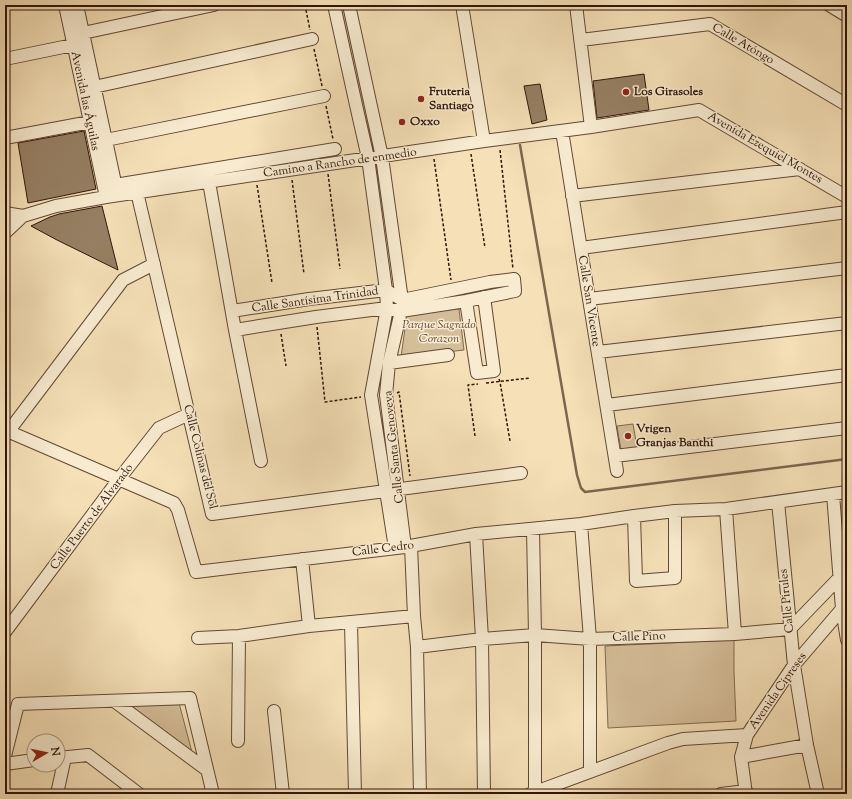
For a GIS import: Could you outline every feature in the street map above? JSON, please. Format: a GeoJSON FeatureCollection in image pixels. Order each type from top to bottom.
{"type":"FeatureCollection","features":[{"type":"Feature","properties":{"kind":"street","name":"Avenida las Águilas"},"geometry":{"type":"LineString","coordinates":[[65,5],[90,122],[113,192]]}},
{"type":"Feature","properties":{"kind":"street","name":"Avenida las Águilas"},"geometry":{"type":"LineString","coordinates":[[76,5],[106,140],[113,192]]}},
{"type":"Feature","properties":{"kind":"street"},"geometry":{"type":"LineString","coordinates":[[83,33],[214,5]]}},
{"type":"Feature","properties":{"kind":"street","name":"Calle Santa Genoveva"},"geometry":{"type":"LineString","coordinates":[[334,5],[368,158],[386,290],[387,308],[371,395],[404,547],[414,616],[417,647],[420,794]]}},
{"type":"Feature","properties":{"kind":"street","name":"Calle Santa Genoveva"},"geometry":{"type":"LineString","coordinates":[[349,5],[382,157],[402,305],[389,363],[386,395],[392,490]]}},
{"type":"Feature","properties":{"kind":"street"},"geometry":{"type":"LineString","coordinates":[[462,5],[484,141]]}},
{"type":"Feature","properties":{"kind":"street"},"geometry":{"type":"LineString","coordinates":[[576,5],[591,127]]}},
{"type":"Feature","properties":{"kind":"street"},"geometry":{"type":"LineString","coordinates":[[829,5],[847,16]]}},
{"type":"Feature","properties":{"kind":"street","name":"Calle Atóngo"},"geometry":{"type":"LineString","coordinates":[[581,40],[710,24],[847,105]]}},
{"type":"Feature","properties":{"kind":"street"},"geometry":{"type":"LineString","coordinates":[[94,87],[312,39]]}},
{"type":"Feature","properties":{"kind":"street"},"geometry":{"type":"LineString","coordinates":[[5,59],[73,45]]}},
{"type":"Feature","properties":{"kind":"street"},"geometry":{"type":"LineString","coordinates":[[106,140],[324,96]]}},
{"type":"Feature","properties":{"kind":"street","name":"Avenida Ezequiel Montes"},"geometry":{"type":"LineString","coordinates":[[562,131],[699,110],[847,196]]}},
{"type":"Feature","properties":{"kind":"street"},"geometry":{"type":"LineString","coordinates":[[5,138],[90,122]]}},
{"type":"Feature","properties":{"kind":"street","name":"Camino a Rancho de enmedio"},"geometry":{"type":"LineString","coordinates":[[113,192],[137,192],[562,131]]}},
{"type":"Feature","properties":{"kind":"street","name":"Calle San Vicente"},"geometry":{"type":"LineString","coordinates":[[562,131],[618,471]]}},
{"type":"Feature","properties":{"kind":"street"},"geometry":{"type":"LineString","coordinates":[[5,213],[23,216],[113,192],[335,149]]}},
{"type":"Feature","properties":{"kind":"street"},"geometry":{"type":"LineString","coordinates":[[572,196],[800,169]]}},
{"type":"Feature","properties":{"kind":"street"},"geometry":{"type":"LineString","coordinates":[[209,182],[235,330],[261,461]]}},
{"type":"Feature","properties":{"kind":"street","name":"Calle Colinas del Sol"},"geometry":{"type":"LineString","coordinates":[[137,192],[212,514],[521,473]]}},
{"type":"Feature","properties":{"kind":"street"},"geometry":{"type":"LineString","coordinates":[[581,248],[847,212]]}},
{"type":"Feature","properties":{"kind":"street"},"geometry":{"type":"LineString","coordinates":[[5,233],[23,216]]}},
{"type":"Feature","properties":{"kind":"street"},"geometry":{"type":"LineString","coordinates":[[119,479],[6,432],[123,280],[154,264]]}},
{"type":"Feature","properties":{"kind":"street"},"geometry":{"type":"LineString","coordinates":[[589,299],[847,268]]}},
{"type":"Feature","properties":{"kind":"street","name":"Calle Santísima Trinidad"},"geometry":{"type":"LineString","coordinates":[[232,311],[309,299],[386,290],[402,305],[466,301],[513,292],[515,290],[514,279],[453,290],[402,305],[387,308],[280,322],[235,330]]}},
{"type":"Feature","properties":{"kind":"street"},"geometry":{"type":"LineString","coordinates":[[466,301],[477,373],[494,371],[484,297]]}},
{"type":"Feature","properties":{"kind":"street"},"geometry":{"type":"LineString","coordinates":[[598,352],[847,323]]}},
{"type":"Feature","properties":{"kind":"street"},"geometry":{"type":"LineString","coordinates":[[389,363],[448,355]]}},
{"type":"Feature","properties":{"kind":"street"},"geometry":{"type":"LineString","coordinates":[[607,405],[847,375]]}},
{"type":"Feature","properties":{"kind":"street","name":"Calle Puerto de Alvarado"},"geometry":{"type":"LineString","coordinates":[[5,632],[159,428],[189,414]]}},
{"type":"Feature","properties":{"kind":"street"},"geometry":{"type":"LineString","coordinates":[[615,456],[847,428]]}},
{"type":"Feature","properties":{"kind":"street","name":"Calle Cedro"},"geometry":{"type":"LineString","coordinates":[[119,479],[174,503],[178,510],[196,572],[404,547],[476,534],[581,524],[675,511],[726,509],[847,492]]}},
{"type":"Feature","properties":{"kind":"street"},"geometry":{"type":"LineString","coordinates":[[833,494],[840,577],[845,606],[847,640]]}},
{"type":"Feature","properties":{"kind":"street","name":"Calle Pirules"},"geometry":{"type":"LineString","coordinates":[[778,502],[794,665],[807,745],[818,794]]}},
{"type":"Feature","properties":{"kind":"street"},"geometry":{"type":"LineString","coordinates":[[726,509],[735,634]]}},
{"type":"Feature","properties":{"kind":"street"},"geometry":{"type":"LineString","coordinates":[[634,516],[636,581],[675,578],[675,511]]}},
{"type":"Feature","properties":{"kind":"street"},"geometry":{"type":"LineString","coordinates":[[581,524],[590,639],[590,771]]}},
{"type":"Feature","properties":{"kind":"street"},"geometry":{"type":"LineString","coordinates":[[533,529],[539,792]]}},
{"type":"Feature","properties":{"kind":"street"},"geometry":{"type":"LineString","coordinates":[[476,534],[482,639],[484,794]]}},
{"type":"Feature","properties":{"kind":"street"},"geometry":{"type":"LineString","coordinates":[[302,559],[308,626]]}},
{"type":"Feature","properties":{"kind":"street"},"geometry":{"type":"LineString","coordinates":[[790,629],[840,577]]}},
{"type":"Feature","properties":{"kind":"street","name":"Avenida Cipreses"},"geometry":{"type":"LineString","coordinates":[[539,792],[590,771],[682,739],[747,735],[794,665],[845,606]]}},
{"type":"Feature","properties":{"kind":"street"},"geometry":{"type":"LineString","coordinates":[[198,638],[239,636],[308,626],[414,616]]}},
{"type":"Feature","properties":{"kind":"street"},"geometry":{"type":"LineString","coordinates":[[351,623],[355,794]]}},
{"type":"Feature","properties":{"kind":"street","name":"Calle Pino"},"geometry":{"type":"LineString","coordinates":[[417,647],[535,634],[590,639],[735,634],[790,629]]}},
{"type":"Feature","properties":{"kind":"street"},"geometry":{"type":"LineString","coordinates":[[238,741],[239,636]]}},
{"type":"Feature","properties":{"kind":"street"},"geometry":{"type":"LineString","coordinates":[[5,756],[18,704],[190,698],[213,794]]}},
{"type":"Feature","properties":{"kind":"street"},"geometry":{"type":"LineString","coordinates":[[114,701],[207,770]]}},
{"type":"Feature","properties":{"kind":"street"},"geometry":{"type":"LineString","coordinates":[[274,711],[283,794]]}},
{"type":"Feature","properties":{"kind":"street"},"geometry":{"type":"LineString","coordinates":[[721,794],[746,792],[741,757],[747,735]]}},
{"type":"Feature","properties":{"kind":"street"},"geometry":{"type":"LineString","coordinates":[[741,757],[807,745]]}},
{"type":"Feature","properties":{"kind":"street"},"geometry":{"type":"LineString","coordinates":[[66,757],[88,755],[122,788],[139,794]]}},
{"type":"Feature","properties":{"kind":"street"},"geometry":{"type":"LineString","coordinates":[[5,764],[26,761]]}},
{"type":"Feature","properties":{"kind":"street"},"geometry":{"type":"LineString","coordinates":[[57,794],[59,773]]}},
{"type":"Feature","properties":{"kind":"path"},"geometry":{"type":"LineString","coordinates":[[305,5],[335,149]]}},
{"type":"Feature","properties":{"kind":"path"},"geometry":{"type":"LineString","coordinates":[[499,140],[514,279]]}},
{"type":"Feature","properties":{"kind":"path"},"geometry":{"type":"LineString","coordinates":[[469,144],[485,248]]}},
{"type":"Feature","properties":{"kind":"path"},"geometry":{"type":"LineString","coordinates":[[432,149],[453,290]]}},
{"type":"Feature","properties":{"kind":"path"},"geometry":{"type":"LineString","coordinates":[[327,164],[340,269]]}},
{"type":"Feature","properties":{"kind":"path"},"geometry":{"type":"LineString","coordinates":[[291,170],[304,274]]}},
{"type":"Feature","properties":{"kind":"path"},"geometry":{"type":"LineString","coordinates":[[256,175],[272,283]]}},
{"type":"Feature","properties":{"kind":"path"},"geometry":{"type":"LineString","coordinates":[[316,317],[325,402],[371,395]]}},
{"type":"Feature","properties":{"kind":"path"},"geometry":{"type":"LineString","coordinates":[[280,322],[286,366]]}},
{"type":"Feature","properties":{"kind":"path"},"geometry":{"type":"LineString","coordinates":[[494,371],[500,382],[510,441]]}},
{"type":"Feature","properties":{"kind":"path"},"geometry":{"type":"LineString","coordinates":[[475,436],[468,385],[530,378]]}},
{"type":"Feature","properties":{"kind":"path"},"geometry":{"type":"LineString","coordinates":[[399,392],[411,487]]}},
{"type":"Feature","properties":{"kind":"green space"},"geometry":{"type":"Polygon","coordinates":[[[339,5],[344,5],[371,135],[367,136],[339,5]]]}},
{"type":"Feature","properties":{"kind":"green space","name":"Parque Sagrado Corazon"},"geometry":{"type":"Polygon","coordinates":[[[459,309],[464,350],[401,357],[407,314],[459,309]]]}},
{"type":"Feature","properties":{"kind":"green space"},"geometry":{"type":"Polygon","coordinates":[[[633,424],[637,447],[621,450],[617,426],[633,424]]]}},
{"type":"Feature","properties":{"kind":"green space"},"geometry":{"type":"Polygon","coordinates":[[[734,640],[736,721],[608,728],[605,646],[734,640]]]}},
{"type":"Feature","properties":{"kind":"green space"},"geometry":{"type":"Polygon","coordinates":[[[179,703],[193,756],[123,704],[179,703]]]}},
{"type":"Feature","properties":{"kind":"building"},"geometry":{"type":"Polygon","coordinates":[[[644,74],[649,110],[597,118],[593,81],[644,74]]]}},
{"type":"Feature","properties":{"kind":"building"},"geometry":{"type":"Polygon","coordinates":[[[540,84],[547,120],[532,124],[524,86],[540,84]]]}},
{"type":"Feature","properties":{"kind":"building"},"geometry":{"type":"Polygon","coordinates":[[[84,131],[96,189],[28,203],[18,143],[84,131]]]}},
{"type":"Feature","properties":{"kind":"building"},"geometry":{"type":"Polygon","coordinates":[[[102,206],[118,270],[31,226],[59,214],[102,206]]]}},
{"type":"Feature","properties":{"kind":"waterway"},"geometry":{"type":"LineString","coordinates":[[520,145],[577,475],[581,488],[585,492],[847,459]]}},
{"type":"Feature","properties":{"kind":"place","name":"Los Girasoles"},"geometry":{"type":"Point","coordinates":[626,92]}},
{"type":"Feature","properties":{"kind":"place","name":"Fruteria Santiago"},"geometry":{"type":"Point","coordinates":[421,99]}},
{"type":"Feature","properties":{"kind":"place","name":"Oxxo"},"geometry":{"type":"Point","coordinates":[402,122]}},
{"type":"Feature","properties":{"kind":"place","name":"Vrigen Granjas Banthi"},"geometry":{"type":"Point","coordinates":[628,436]}}]}
